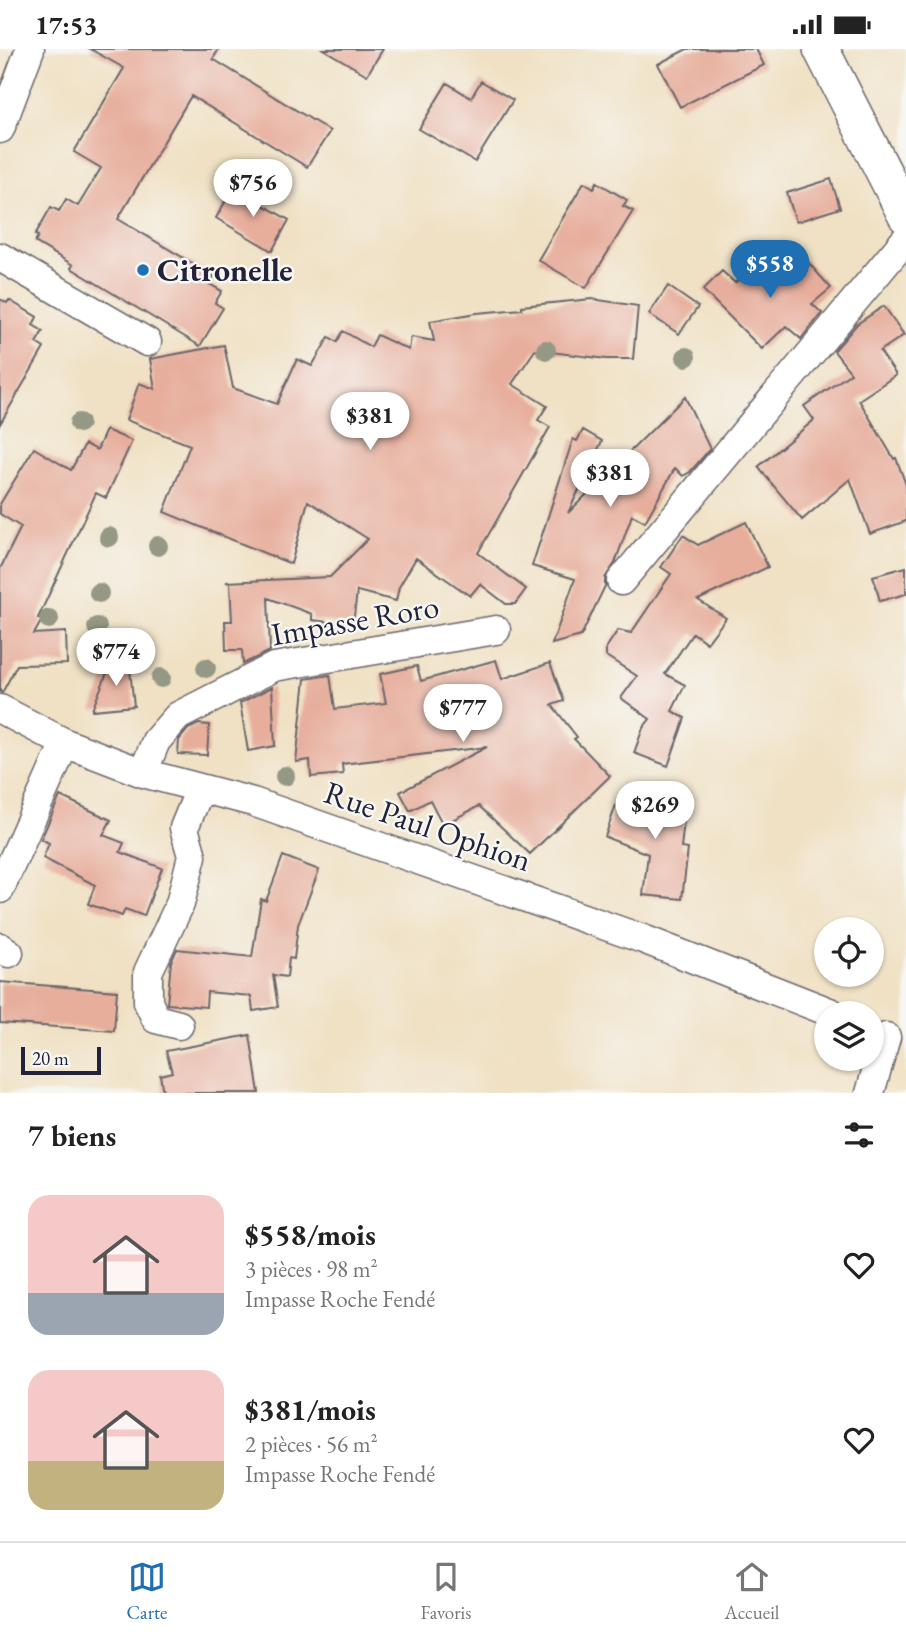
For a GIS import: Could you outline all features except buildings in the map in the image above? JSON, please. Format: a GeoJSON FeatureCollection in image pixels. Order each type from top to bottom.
{"type":"FeatureCollection","features":[{"type":"Feature","properties":{"kind":"street"},"geometry":{"type":"LineString","coordinates":[[0,129],[30,49]]}},
{"type":"Feature","properties":{"kind":"street"},"geometry":{"type":"LineString","coordinates":[[821,49],[906,216]]}},
{"type":"Feature","properties":{"kind":"street"},"geometry":{"type":"LineString","coordinates":[[621,581],[906,239]]}},
{"type":"Feature","properties":{"kind":"street"},"geometry":{"type":"LineString","coordinates":[[0,257],[147,342]]}},
{"type":"Feature","properties":{"kind":"street","name":"Impasse Roro"},"geometry":{"type":"LineString","coordinates":[[143,773],[156,741],[178,716],[274,667],[496,630]]}},
{"type":"Feature","properties":{"kind":"street","name":"Rue Paul Ophion"},"geometry":{"type":"LineString","coordinates":[[0,709],[65,743],[143,773],[253,802],[630,934],[814,1006]]}},
{"type":"Feature","properties":{"kind":"street"},"geometry":{"type":"LineString","coordinates":[[0,889],[65,743]]}},
{"type":"Feature","properties":{"kind":"street"},"geometry":{"type":"LineString","coordinates":[[179,1025],[156,1019],[148,1002],[148,972],[180,904],[191,856],[184,828],[200,789]]}},
{"type":"Feature","properties":{"kind":"street"},"geometry":{"type":"LineString","coordinates":[[870,1093],[888,1035]]}},
{"type":"Feature","properties":{"kind":"place","name":"Citronelle"},"geometry":{"type":"Point","coordinates":[143,270]}}]}
